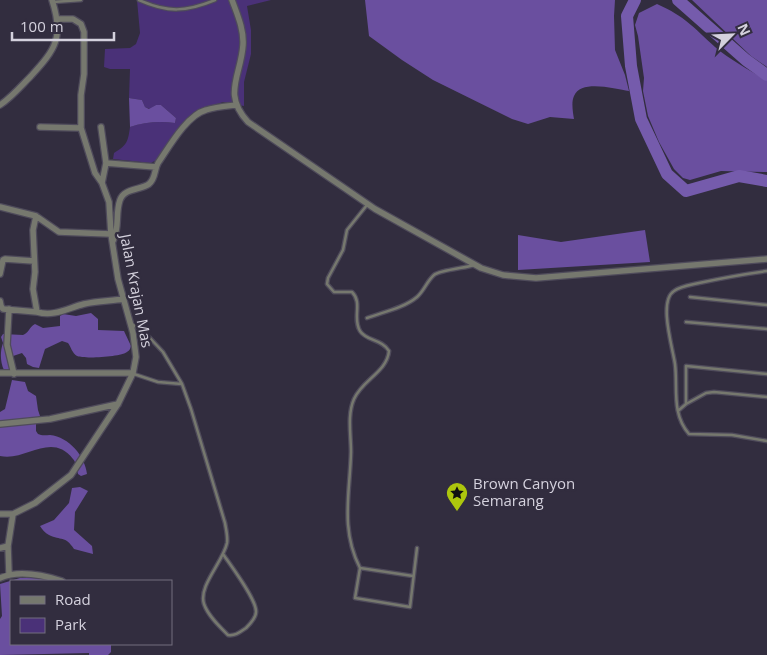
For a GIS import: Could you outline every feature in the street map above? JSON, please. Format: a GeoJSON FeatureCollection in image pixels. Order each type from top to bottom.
{"type":"FeatureCollection","features":[{"type":"Feature","properties":{"kind":"street"},"geometry":{"type":"LineString","coordinates":[[232,0],[239,19],[243,45],[234,87],[234,97],[241,114],[248,122],[368,204],[489,272],[536,278],[767,259]]}},
{"type":"Feature","properties":{"kind":"street"},"geometry":{"type":"LineString","coordinates":[[0,105],[9,99],[53,49],[57,37],[57,20],[53,1]]}},
{"type":"Feature","properties":{"kind":"street","name":"Jalan Krajan Mas"},"geometry":{"type":"LineString","coordinates":[[13,514],[35,502],[71,475],[118,404],[133,374],[136,357],[124,299],[118,280],[111,234],[109,202],[102,184],[95,173],[81,128],[84,32],[81,24],[73,19],[57,20]]}},
{"type":"Feature","properties":{"kind":"street"},"geometry":{"type":"LineString","coordinates":[[113,241],[118,226],[120,198],[127,192],[148,185],[154,178],[156,167],[170,146],[197,114],[206,110],[236,105]]}},
{"type":"Feature","properties":{"kind":"street"},"geometry":{"type":"LineString","coordinates":[[40,127],[81,128]]}},
{"type":"Feature","properties":{"kind":"street"},"geometry":{"type":"LineString","coordinates":[[100,127],[106,163],[102,184]]}},
{"type":"Feature","properties":{"kind":"street"},"geometry":{"type":"LineString","coordinates":[[106,163],[156,167]]}},
{"type":"Feature","properties":{"kind":"street"},"geometry":{"type":"LineString","coordinates":[[0,207],[36,216],[59,232],[111,234]]}},
{"type":"Feature","properties":{"kind":"street"},"geometry":{"type":"LineString","coordinates":[[36,216],[33,230],[35,272],[33,290],[37,312]]}},
{"type":"Feature","properties":{"kind":"street"},"geometry":{"type":"LineString","coordinates":[[0,274],[3,260],[5,259],[34,261]]}},
{"type":"Feature","properties":{"kind":"street"},"geometry":{"type":"LineString","coordinates":[[0,301],[2,308],[46,313],[68,310],[85,304],[124,299]]}},
{"type":"Feature","properties":{"kind":"street"},"geometry":{"type":"LineString","coordinates":[[9,309],[7,345],[14,374]]}},
{"type":"Feature","properties":{"kind":"street"},"geometry":{"type":"LineString","coordinates":[[0,374],[133,374]]}},
{"type":"Feature","properties":{"kind":"street"},"geometry":{"type":"LineString","coordinates":[[0,424],[50,419],[118,404]]}},
{"type":"Feature","properties":{"kind":"street"},"geometry":{"type":"LineString","coordinates":[[0,514],[13,514],[8,546],[9,574]]}},
{"type":"Feature","properties":{"kind":"street"},"geometry":{"type":"LineString","coordinates":[[0,548],[8,546]]}},
{"type":"Feature","properties":{"kind":"street"},"geometry":{"type":"LineString","coordinates":[[0,578],[9,574],[46,576],[59,580]]}},
{"type":"Feature","properties":{"kind":"lane"},"geometry":{"type":"LineString","coordinates":[[53,1],[81,0]]}},
{"type":"Feature","properties":{"kind":"lane"},"geometry":{"type":"LineString","coordinates":[[139,0],[160,8],[185,10],[215,0]]}},
{"type":"Feature","properties":{"kind":"lane"},"geometry":{"type":"LineString","coordinates":[[368,204],[347,230],[343,250],[328,278],[327,284],[334,292],[352,292],[358,301],[357,317],[359,330],[363,335],[382,343],[389,351],[389,358],[385,365],[357,393],[351,410],[350,470],[346,507],[350,536],[360,568],[355,598],[410,607],[418,548]]}},
{"type":"Feature","properties":{"kind":"lane"},"geometry":{"type":"LineString","coordinates":[[368,318],[418,297],[434,275],[476,265]]}},
{"type":"Feature","properties":{"kind":"lane"},"geometry":{"type":"LineString","coordinates":[[767,271],[717,279],[685,286],[673,291],[668,298],[667,328],[675,364],[675,397],[684,427],[689,434],[732,436],[767,441]]}},
{"type":"Feature","properties":{"kind":"lane"},"geometry":{"type":"LineString","coordinates":[[690,297],[767,305]]}},
{"type":"Feature","properties":{"kind":"lane"},"geometry":{"type":"LineString","coordinates":[[129,321],[149,337],[162,352],[182,384],[191,409],[225,523],[228,541],[202,592],[203,602],[207,611],[224,631],[228,635],[234,636],[252,621],[256,614],[255,603],[223,554]]}},
{"type":"Feature","properties":{"kind":"lane"},"geometry":{"type":"LineString","coordinates":[[686,322],[767,329]]}},
{"type":"Feature","properties":{"kind":"lane"},"geometry":{"type":"LineString","coordinates":[[686,404],[686,366],[767,374]]}},
{"type":"Feature","properties":{"kind":"lane"},"geometry":{"type":"LineString","coordinates":[[133,374],[158,382],[182,384]]}},
{"type":"Feature","properties":{"kind":"lane"},"geometry":{"type":"LineString","coordinates":[[679,410],[706,393],[714,392],[767,397]]}},
{"type":"Feature","properties":{"kind":"lane"},"geometry":{"type":"LineString","coordinates":[[360,568],[413,576]]}},
{"type":"Feature","properties":{"kind":"green space"},"geometry":{"type":"Polygon","coordinates":[[[137,0],[271,0],[247,6],[251,30],[251,54],[244,82],[244,106],[223,102],[194,112],[165,147],[158,159],[151,163],[113,159],[114,153],[126,143],[130,127],[152,122],[175,123],[176,118],[161,105],[156,105],[150,109],[145,107],[142,100],[129,98],[130,69],[110,69],[104,67],[105,49],[130,48],[136,44],[140,33],[137,0]]]}},
{"type":"Feature","properties":{"kind":"shaded area"},"geometry":{"type":"Polygon","coordinates":[[[365,0],[615,0],[615,50],[629,91],[591,86],[578,91],[573,98],[574,119],[550,117],[528,124],[512,119],[433,80],[369,36],[365,0]]]}},
{"type":"Feature","properties":{"kind":"shaded area"},"geometry":{"type":"Polygon","coordinates":[[[692,0],[767,0],[767,67],[751,56],[692,0]]]}},
{"type":"Feature","properties":{"kind":"shaded area"},"geometry":{"type":"Polygon","coordinates":[[[657,4],[682,18],[721,52],[767,81],[767,172],[721,171],[690,180],[683,178],[674,169],[659,142],[648,116],[635,25],[639,13],[657,4]]]}},
{"type":"Feature","properties":{"kind":"shaded area"},"geometry":{"type":"Polygon","coordinates":[[[129,98],[142,100],[145,107],[149,109],[156,105],[161,105],[176,118],[175,123],[152,122],[130,127],[129,98]]]}},
{"type":"Feature","properties":{"kind":"shaded area"},"geometry":{"type":"Polygon","coordinates":[[[645,230],[650,262],[518,270],[518,235],[561,242],[645,230]]]}},
{"type":"Feature","properties":{"kind":"shaded area"},"geometry":{"type":"Polygon","coordinates":[[[91,313],[98,319],[98,330],[124,331],[131,346],[129,351],[110,356],[81,357],[74,353],[68,343],[62,341],[45,349],[39,368],[27,364],[26,358],[22,353],[13,356],[11,359],[10,371],[4,370],[1,357],[3,343],[1,337],[3,334],[23,335],[35,324],[43,328],[60,326],[60,316],[63,314],[76,316],[91,313]]]}},
{"type":"Feature","properties":{"kind":"shaded area"},"geometry":{"type":"Polygon","coordinates":[[[12,380],[25,382],[28,391],[36,396],[40,416],[36,418],[36,431],[38,434],[50,435],[70,443],[83,461],[87,474],[81,476],[78,474],[73,459],[65,451],[56,448],[47,447],[10,457],[0,456],[0,412],[5,409],[12,380]]]}},
{"type":"Feature","properties":{"kind":"shaded area"},"geometry":{"type":"Polygon","coordinates":[[[80,487],[88,491],[75,512],[74,530],[92,546],[93,554],[74,549],[68,542],[49,535],[40,526],[54,520],[69,503],[72,488],[80,487]]]}},
{"type":"Feature","properties":{"kind":"shaded area"},"geometry":{"type":"Polygon","coordinates":[[[20,578],[46,578],[46,580],[13,580],[20,578]]]}},
{"type":"Feature","properties":{"kind":"shaded area"},"geometry":{"type":"Polygon","coordinates":[[[10,581],[10,645],[111,645],[111,652],[108,655],[89,655],[89,653],[0,655],[0,619],[2,616],[0,584],[10,581]]]}},
{"type":"Feature","properties":{"kind":"waterway"},"geometry":{"type":"LineString","coordinates":[[635,0],[627,16],[631,66],[641,119],[667,174],[686,191],[739,176],[767,181]]}},
{"type":"Feature","properties":{"kind":"waterway"},"geometry":{"type":"LineString","coordinates":[[678,0],[746,60],[767,75]]}},
{"type":"Feature","properties":{"kind":"place","name":"Brown Canyon Semarang"},"geometry":{"type":"Point","coordinates":[457,512]}}]}
